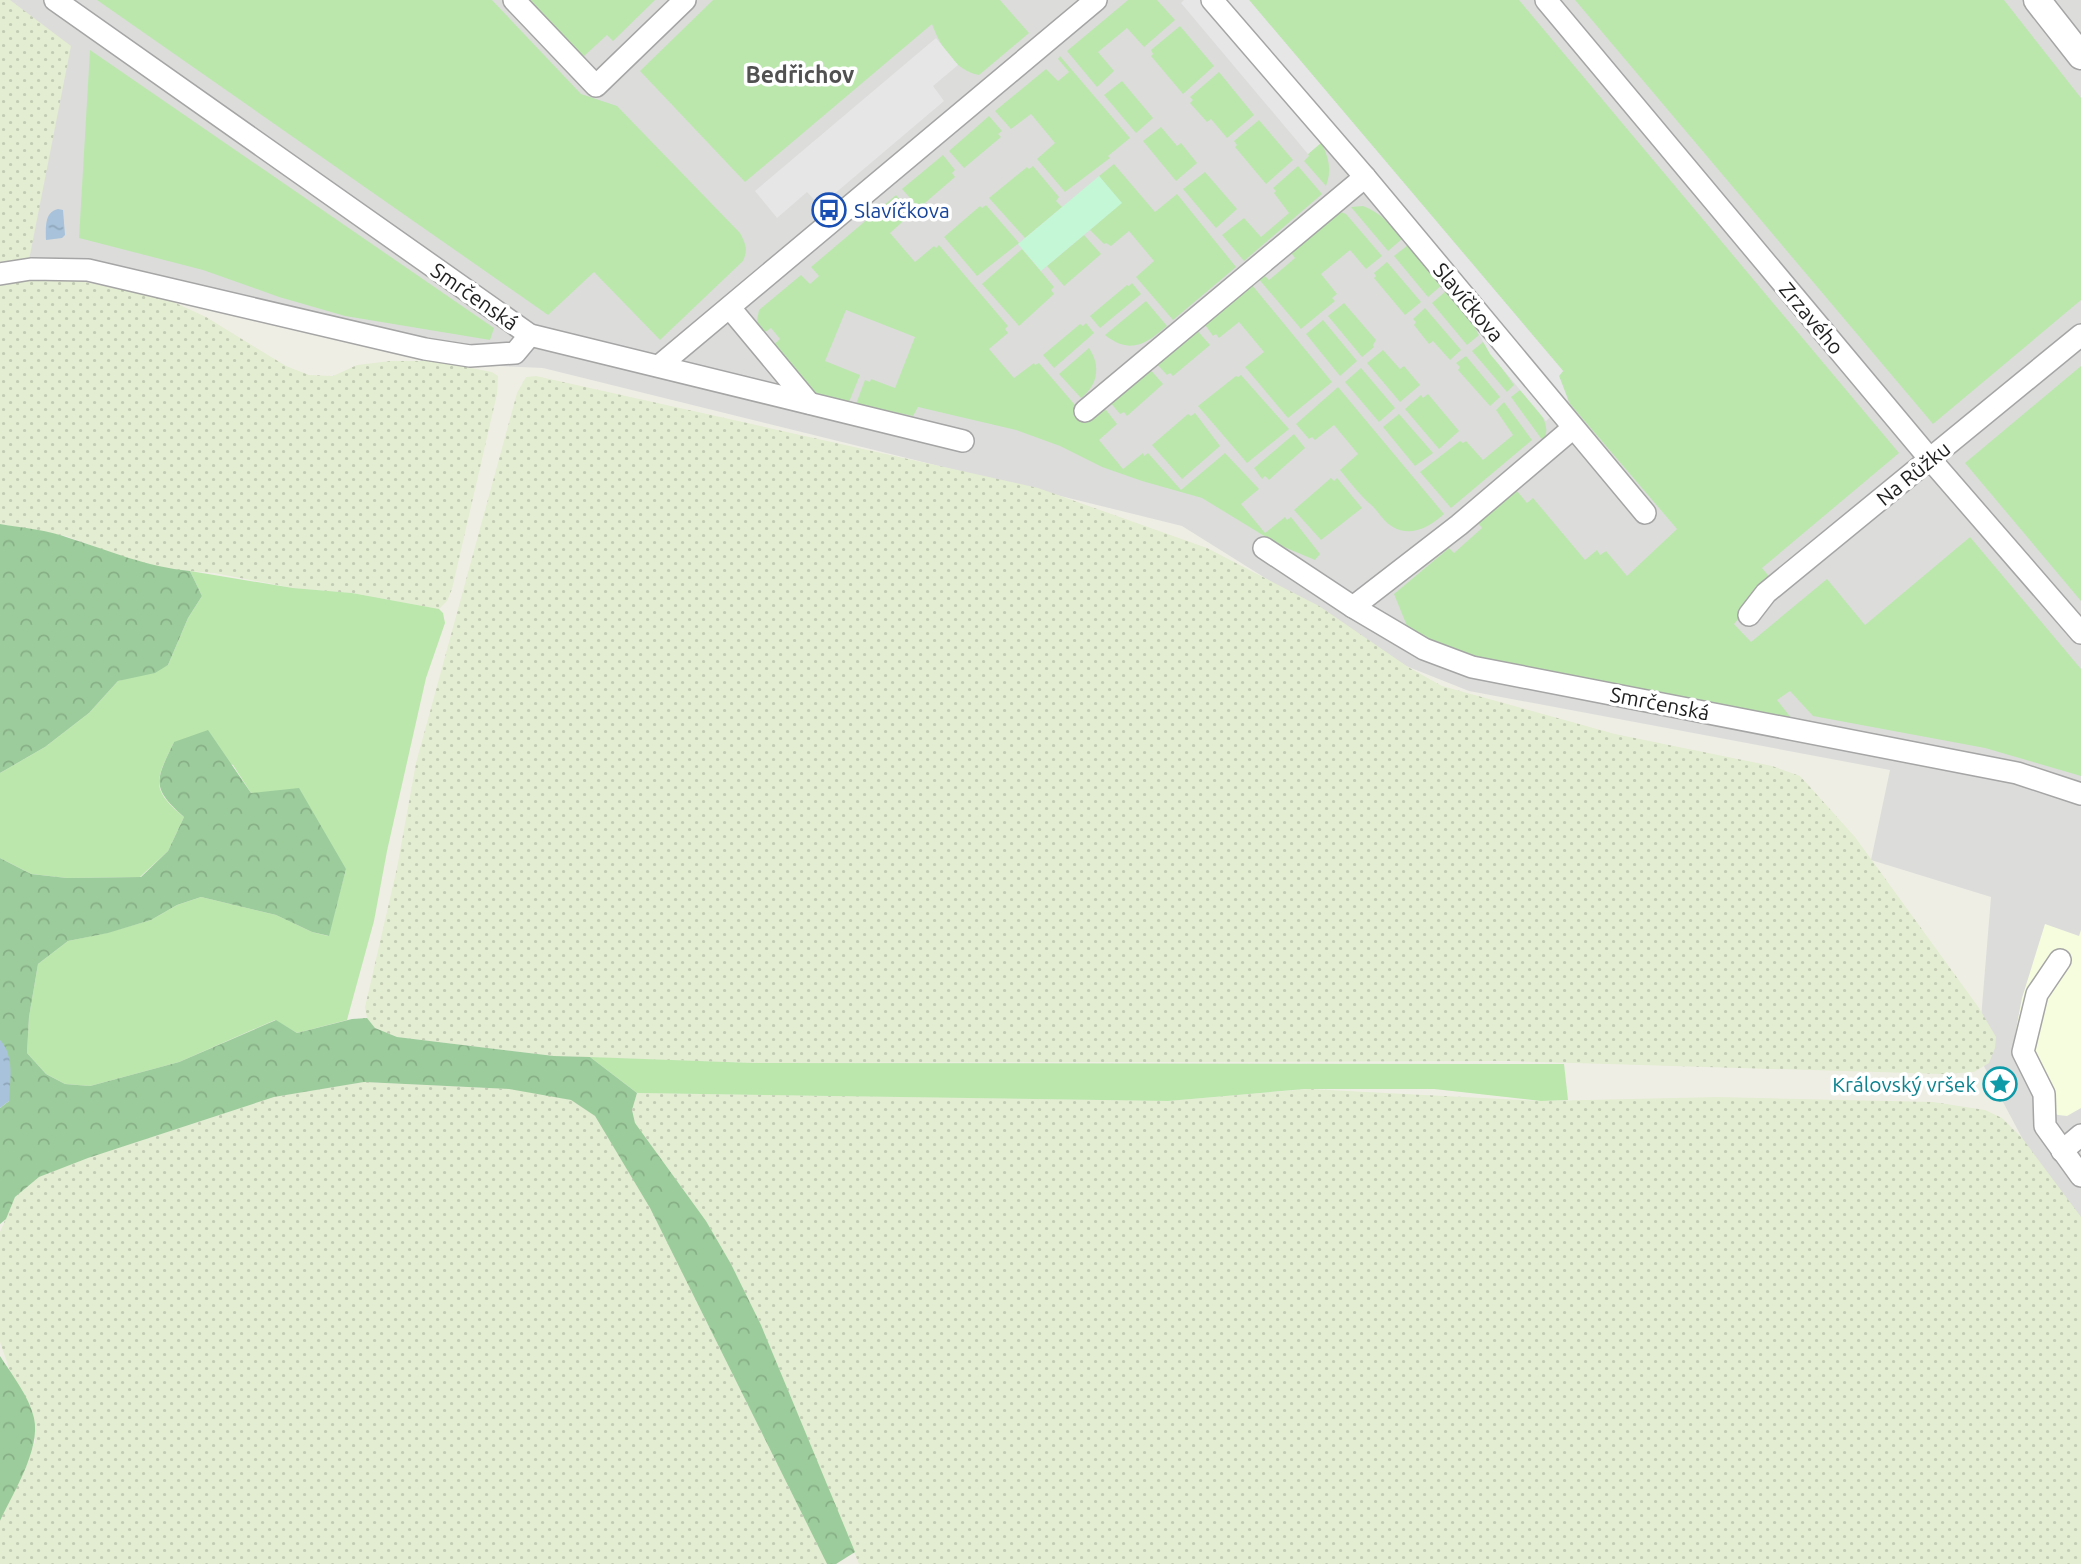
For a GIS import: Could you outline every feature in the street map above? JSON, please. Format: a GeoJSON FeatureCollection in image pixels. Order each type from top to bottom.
{"type":"FeatureCollection","features":[{"type":"Feature","properties":{"kind":"street","name":"Smrčenská"},"geometry":{"type":"LineString","coordinates":[[55,0],[530,335],[963,441]]}},
{"type":"Feature","properties":{"kind":"street"},"geometry":{"type":"LineString","coordinates":[[514,0],[596,86],[685,0]]}},
{"type":"Feature","properties":{"kind":"street"},"geometry":{"type":"LineString","coordinates":[[659,366],[1096,0]]}},
{"type":"Feature","properties":{"kind":"street","name":"Slavíčkova"},"geometry":{"type":"LineString","coordinates":[[1212,0],[1365,177],[1645,513]]}},
{"type":"Feature","properties":{"kind":"street","name":"Zrzavého"},"geometry":{"type":"LineString","coordinates":[[1546,0],[1930,459],[2081,634]]}},
{"type":"Feature","properties":{"kind":"street"},"geometry":{"type":"LineString","coordinates":[[2037,0],[2081,56]]}},
{"type":"Feature","properties":{"kind":"street"},"geometry":{"type":"LineString","coordinates":[[1084,411],[1365,177]]}},
{"type":"Feature","properties":{"kind":"street"},"geometry":{"type":"LineString","coordinates":[[0,274],[31,269],[88,270],[425,349],[470,356],[515,353],[530,335]]}},
{"type":"Feature","properties":{"kind":"street"},"geometry":{"type":"LineString","coordinates":[[730,308],[809,403]]}},
{"type":"Feature","properties":{"kind":"street","name":"Na Růžku"},"geometry":{"type":"LineString","coordinates":[[1749,615],[1766,593],[2081,335]]}},
{"type":"Feature","properties":{"kind":"street"},"geometry":{"type":"LineString","coordinates":[[1353,607],[1459,525],[1573,428]]}},
{"type":"Feature","properties":{"kind":"street","name":"Smrčenská"},"geometry":{"type":"LineString","coordinates":[[1264,548],[1353,607],[1424,649],[1472,667],[2004,771],[2081,794]]}},
{"type":"Feature","properties":{"kind":"street"},"geometry":{"type":"LineString","coordinates":[[2060,960],[2037,994],[2023,1052],[2044,1094],[2045,1126],[2081,1176]]}},
{"type":"Feature","properties":{"kind":"street"},"geometry":{"type":"LineString","coordinates":[[2062,1151],[2081,1135]]}},
{"type":"Feature","properties":{"kind":"shaded area"},"geometry":{"type":"Polygon","coordinates":[[[0,0],[2081,0],[2081,1218],[2029,1151],[1978,1055],[1991,897],[1871,860],[1890,770],[1469,691],[1406,666],[1182,526],[543,368],[499,366],[429,356],[75,276],[0,282],[0,0]]]}},
{"type":"Feature","properties":{"kind":"shaded area"},"geometry":{"type":"Polygon","coordinates":[[[0,0],[10,0],[71,46],[29,260],[0,263],[0,0]]]}},
{"type":"Feature","properties":{"kind":"shaded area"},"geometry":{"type":"Polygon","coordinates":[[[1184,0],[1249,0],[1563,371],[1559,376],[1568,400],[1546,421],[1490,354],[1471,320],[1321,143],[1308,154],[1181,3],[1184,0]]]}},
{"type":"Feature","properties":{"kind":"shaded area"},"geometry":{"type":"Polygon","coordinates":[[[936,38],[958,65],[933,86],[944,101],[820,206],[807,192],[777,218],[755,191],[936,38]]]}},
{"type":"Feature","properties":{"kind":"shaded area"},"geometry":{"type":"Polygon","coordinates":[[[1099,176],[1122,203],[1041,271],[1018,244],[1099,176]]]}},
{"type":"Feature","properties":{"kind":"shaded area"},"geometry":{"type":"Polygon","coordinates":[[[33,280],[80,281],[167,299],[206,317],[286,366],[309,375],[333,376],[357,365],[390,361],[435,361],[492,372],[498,376],[497,394],[447,601],[439,609],[352,593],[293,588],[214,573],[166,569],[66,536],[0,524],[0,283],[33,280]]]}},
{"type":"Feature","properties":{"kind":"shaded area"},"geometry":{"type":"Polygon","coordinates":[[[536,376],[1038,488],[1207,548],[1319,606],[1408,667],[1442,686],[1615,734],[1772,766],[1800,776],[1855,837],[1979,1008],[1996,1037],[1989,1063],[1974,1072],[1942,1074],[1509,1061],[754,1063],[554,1056],[397,1037],[375,1028],[367,1018],[365,1007],[397,868],[416,763],[517,393],[526,377],[536,376]]]}},
{"type":"Feature","properties":{"kind":"shaded area"},"geometry":{"type":"Polygon","coordinates":[[[2045,924],[2079,936],[2081,930],[2081,1108],[2067,1116],[2047,1110],[2017,1048],[2015,1035],[2022,998],[2045,924]]]}},
{"type":"Feature","properties":{"kind":"shaded area"},"geometry":{"type":"Polygon","coordinates":[[[364,1082],[509,1089],[546,1094],[571,1100],[595,1116],[648,1204],[827,1564],[0,1564],[0,1521],[35,1442],[24,1396],[11,1374],[0,1342],[0,1232],[15,1197],[39,1177],[88,1158],[274,1097],[364,1082]]]}},
{"type":"Feature","properties":{"kind":"shaded area"},"geometry":{"type":"Polygon","coordinates":[[[1309,1089],[1541,1101],[1718,1097],[1933,1102],[1985,1110],[2002,1118],[2022,1138],[2081,1217],[2081,1564],[859,1564],[761,1325],[731,1264],[706,1221],[635,1123],[632,1110],[637,1093],[1168,1101],[1309,1089]]]}},
{"type":"Feature","properties":{"kind":"green space"},"geometry":{"type":"Polygon","coordinates":[[[97,0],[492,0],[581,94],[617,106],[740,233],[746,247],[743,261],[660,340],[594,272],[548,315],[97,0]]]}},
{"type":"Feature","properties":{"kind":"green space"},"geometry":{"type":"Polygon","coordinates":[[[529,0],[655,0],[613,41],[607,35],[584,56],[570,45],[529,0]]]}},
{"type":"Feature","properties":{"kind":"green space"},"geometry":{"type":"Polygon","coordinates":[[[713,0],[1000,0],[1029,33],[979,75],[963,68],[949,56],[932,24],[745,182],[640,71],[713,0]]]}},
{"type":"Feature","properties":{"kind":"green space"},"geometry":{"type":"Polygon","coordinates":[[[1128,0],[1157,0],[1175,20],[1144,47],[1127,28],[1098,52],[1114,71],[1097,87],[1067,51],[1128,0]]]}},
{"type":"Feature","properties":{"kind":"green space"},"geometry":{"type":"Polygon","coordinates":[[[1249,0],[1519,0],[1899,453],[1762,568],[1772,580],[1734,624],[1751,642],[1827,579],[1865,625],[1970,537],[2081,669],[2081,776],[1985,748],[1813,716],[1790,691],[1777,700],[1792,719],[1477,658],[1437,645],[1407,626],[1394,594],[1449,548],[1454,553],[1482,528],[1478,523],[1517,491],[1527,503],[1533,498],[1585,560],[1597,550],[1600,555],[1606,551],[1627,576],[1677,529],[1570,404],[1559,376],[1563,371],[1559,366],[1249,0]]]}},
{"type":"Feature","properties":{"kind":"green space"},"geometry":{"type":"Polygon","coordinates":[[[1575,0],[2004,0],[2081,98],[2081,300],[1933,424],[1575,0]]]}},
{"type":"Feature","properties":{"kind":"green space"},"geometry":{"type":"Polygon","coordinates":[[[1180,26],[1214,66],[1183,94],[1151,56],[1151,50],[1180,26]]]}},
{"type":"Feature","properties":{"kind":"green space"},"geometry":{"type":"Polygon","coordinates":[[[90,50],[494,328],[490,340],[345,316],[279,297],[203,270],[79,238],[90,50]]]}},
{"type":"Feature","properties":{"kind":"green space"},"geometry":{"type":"Polygon","coordinates":[[[1060,56],[1130,138],[1108,156],[1110,158],[1065,192],[1037,159],[1055,143],[1031,114],[1011,129],[995,111],[1046,69],[1058,81],[1069,72],[1058,59],[1060,56]]]}},
{"type":"Feature","properties":{"kind":"green space"},"geometry":{"type":"Polygon","coordinates":[[[1219,72],[1254,115],[1227,138],[1211,119],[1207,122],[1190,103],[1193,100],[1190,97],[1219,72]]]}},
{"type":"Feature","properties":{"kind":"green space"},"geometry":{"type":"Polygon","coordinates":[[[1122,81],[1153,118],[1136,133],[1104,95],[1122,81]]]}},
{"type":"Feature","properties":{"kind":"green space"},"geometry":{"type":"Polygon","coordinates":[[[989,116],[1002,131],[998,134],[1001,137],[964,168],[949,151],[989,116]]]}},
{"type":"Feature","properties":{"kind":"green space"},"geometry":{"type":"Polygon","coordinates":[[[1259,120],[1293,160],[1266,184],[1235,147],[1237,145],[1234,141],[1259,120]]]}},
{"type":"Feature","properties":{"kind":"green space"},"geometry":{"type":"Polygon","coordinates":[[[1161,127],[1177,146],[1181,143],[1197,163],[1176,181],[1143,141],[1161,127]]]}},
{"type":"Feature","properties":{"kind":"green space"},"geometry":{"type":"Polygon","coordinates":[[[1321,142],[1329,164],[1326,186],[1304,161],[1321,142]]]}},
{"type":"Feature","properties":{"kind":"green space"},"geometry":{"type":"Polygon","coordinates":[[[943,155],[955,170],[952,173],[955,177],[919,208],[902,189],[943,155]]]}},
{"type":"Feature","properties":{"kind":"green space"},"geometry":{"type":"Polygon","coordinates":[[[1114,164],[1155,212],[1177,194],[1236,267],[1173,320],[1136,277],[1154,261],[1129,231],[1111,246],[1104,244],[1090,230],[1121,203],[1099,176],[1114,164]]]}},
{"type":"Feature","properties":{"kind":"green space"},"geometry":{"type":"Polygon","coordinates":[[[1033,166],[1059,197],[1056,201],[1062,207],[1025,238],[989,198],[1027,167],[1029,169],[1033,166]]]}},
{"type":"Feature","properties":{"kind":"green space"},"geometry":{"type":"Polygon","coordinates":[[[1298,166],[1322,194],[1244,261],[1222,235],[1244,218],[1261,237],[1289,213],[1273,188],[1298,166]]]}},
{"type":"Feature","properties":{"kind":"green space"},"geometry":{"type":"Polygon","coordinates":[[[1205,172],[1237,209],[1216,228],[1183,189],[1205,172]]]}},
{"type":"Feature","properties":{"kind":"green space"},"geometry":{"type":"Polygon","coordinates":[[[896,195],[908,209],[906,212],[909,216],[890,233],[915,262],[939,245],[1008,326],[1005,329],[1008,333],[989,349],[1014,378],[1034,363],[1039,363],[1087,419],[1103,406],[1117,424],[1099,440],[1123,469],[1143,453],[1144,456],[1148,453],[1181,490],[1225,453],[1259,489],[1241,504],[1265,533],[1285,517],[1287,520],[1291,517],[1320,554],[1315,560],[1279,545],[1202,498],[1102,467],[1060,446],[1016,430],[918,407],[913,416],[856,404],[865,380],[870,382],[871,379],[895,388],[915,337],[846,310],[825,361],[860,375],[849,402],[816,395],[771,347],[780,339],[771,328],[761,335],[757,320],[759,310],[801,275],[810,284],[819,276],[811,267],[896,195]]]}},
{"type":"Feature","properties":{"kind":"green space"},"geometry":{"type":"Polygon","coordinates":[[[986,205],[1019,243],[977,276],[944,237],[980,206],[982,208],[986,205]]]}},
{"type":"Feature","properties":{"kind":"green space"},"geometry":{"type":"Polygon","coordinates":[[[1363,206],[1385,220],[1402,239],[1388,251],[1351,207],[1363,206]]]}},
{"type":"Feature","properties":{"kind":"green space"},"geometry":{"type":"Polygon","coordinates":[[[1336,210],[1346,214],[1382,256],[1366,269],[1350,250],[1321,274],[1337,294],[1332,298],[1335,301],[1301,329],[1257,277],[1262,273],[1269,280],[1295,258],[1289,250],[1336,210]]]}},
{"type":"Feature","properties":{"kind":"green space"},"geometry":{"type":"Polygon","coordinates":[[[1084,235],[1101,254],[1064,286],[1047,266],[1084,235]]]}},
{"type":"Feature","properties":{"kind":"green space"},"geometry":{"type":"Polygon","coordinates":[[[1408,245],[1442,285],[1428,297],[1394,256],[1408,245]]]}},
{"type":"Feature","properties":{"kind":"green space"},"geometry":{"type":"Polygon","coordinates":[[[1022,249],[1054,287],[1051,290],[1054,294],[1019,326],[982,284],[1022,249]]]}},
{"type":"Feature","properties":{"kind":"green space"},"geometry":{"type":"Polygon","coordinates":[[[1387,262],[1421,302],[1405,315],[1374,278],[1374,273],[1387,262]]]}},
{"type":"Feature","properties":{"kind":"green space"},"geometry":{"type":"Polygon","coordinates":[[[1132,283],[1141,294],[1100,328],[1090,316],[1132,283]]]}},
{"type":"Feature","properties":{"kind":"green space"},"geometry":{"type":"Polygon","coordinates":[[[1252,285],[1332,382],[1288,418],[1245,367],[1264,352],[1239,322],[1219,338],[1216,334],[1213,336],[1203,322],[1234,295],[1237,298],[1252,285]]]}},
{"type":"Feature","properties":{"kind":"green space"},"geometry":{"type":"Polygon","coordinates":[[[1446,291],[1471,320],[1479,335],[1467,345],[1432,303],[1446,291]]]}},
{"type":"Feature","properties":{"kind":"green space"},"geometry":{"type":"Polygon","coordinates":[[[1146,301],[1167,326],[1138,345],[1122,345],[1105,335],[1146,301]]]}},
{"type":"Feature","properties":{"kind":"green space"},"geometry":{"type":"Polygon","coordinates":[[[1344,303],[1376,340],[1374,347],[1362,357],[1328,316],[1344,303]]]}},
{"type":"Feature","properties":{"kind":"green space"},"geometry":{"type":"Polygon","coordinates":[[[1425,308],[1461,350],[1450,360],[1433,341],[1429,344],[1414,325],[1416,322],[1413,319],[1425,308]]]}},
{"type":"Feature","properties":{"kind":"green space"},"geometry":{"type":"Polygon","coordinates":[[[1323,320],[1357,361],[1340,376],[1306,334],[1323,320]]]}},
{"type":"Feature","properties":{"kind":"green space"},"geometry":{"type":"Polygon","coordinates":[[[1086,323],[1094,333],[1054,368],[1043,355],[1080,324],[1083,326],[1086,323]]]}},
{"type":"Feature","properties":{"kind":"green space"},"geometry":{"type":"Polygon","coordinates":[[[1195,328],[1210,345],[1173,376],[1170,373],[1167,375],[1155,362],[1195,328]]]}},
{"type":"Feature","properties":{"kind":"green space"},"geometry":{"type":"Polygon","coordinates":[[[1483,342],[1514,385],[1507,392],[1472,351],[1483,342]]]}},
{"type":"Feature","properties":{"kind":"green space"},"geometry":{"type":"Polygon","coordinates":[[[1089,348],[1095,362],[1096,375],[1091,387],[1081,398],[1059,374],[1089,348]]]}},
{"type":"Feature","properties":{"kind":"green space"},"geometry":{"type":"Polygon","coordinates":[[[1383,350],[1400,369],[1404,366],[1420,385],[1400,402],[1367,363],[1383,350]]]}},
{"type":"Feature","properties":{"kind":"green space"},"geometry":{"type":"Polygon","coordinates":[[[1466,356],[1500,397],[1490,406],[1458,370],[1460,367],[1456,363],[1466,356]]]}},
{"type":"Feature","properties":{"kind":"green space"},"geometry":{"type":"Polygon","coordinates":[[[2081,366],[2081,601],[1965,463],[2081,366]]]}},
{"type":"Feature","properties":{"kind":"green space"},"geometry":{"type":"Polygon","coordinates":[[[1148,367],[1163,384],[1127,416],[1124,412],[1120,414],[1109,401],[1148,367]]]}},
{"type":"Feature","properties":{"kind":"green space"},"geometry":{"type":"Polygon","coordinates":[[[1361,368],[1395,408],[1379,422],[1345,382],[1361,368]]]}},
{"type":"Feature","properties":{"kind":"green space"},"geometry":{"type":"Polygon","coordinates":[[[1241,375],[1289,429],[1247,463],[1198,406],[1236,376],[1241,375]]]}},
{"type":"Feature","properties":{"kind":"green space"},"geometry":{"type":"Polygon","coordinates":[[[1338,387],[1444,514],[1414,531],[1400,530],[1389,525],[1340,470],[1358,454],[1334,425],[1315,440],[1312,437],[1309,439],[1296,424],[1338,387]]]}},
{"type":"Feature","properties":{"kind":"green space"},"geometry":{"type":"Polygon","coordinates":[[[1520,390],[1544,420],[1546,434],[1543,441],[1511,397],[1520,390]]]}},
{"type":"Feature","properties":{"kind":"green space"},"geometry":{"type":"Polygon","coordinates":[[[1428,394],[1459,431],[1439,449],[1405,409],[1421,395],[1423,398],[1428,394]]]}},
{"type":"Feature","properties":{"kind":"green space"},"geometry":{"type":"Polygon","coordinates":[[[1504,402],[1532,440],[1451,508],[1420,472],[1460,441],[1466,441],[1483,460],[1513,435],[1496,410],[1504,402]]]}},
{"type":"Feature","properties":{"kind":"green space"},"geometry":{"type":"Polygon","coordinates":[[[1195,413],[1220,446],[1182,479],[1152,445],[1188,414],[1191,416],[1195,413]]]}},
{"type":"Feature","properties":{"kind":"green space"},"geometry":{"type":"Polygon","coordinates":[[[1399,414],[1433,453],[1415,466],[1383,427],[1399,414]]]}},
{"type":"Feature","properties":{"kind":"green space"},"geometry":{"type":"Polygon","coordinates":[[[1294,434],[1305,448],[1269,480],[1265,476],[1262,479],[1254,468],[1294,434]]]}},
{"type":"Feature","properties":{"kind":"green space"},"geometry":{"type":"Polygon","coordinates":[[[1331,478],[1334,481],[1337,478],[1362,508],[1321,540],[1294,510],[1331,478]]]}},
{"type":"Feature","properties":{"kind":"green space"},"geometry":{"type":"Polygon","coordinates":[[[0,524],[53,533],[144,562],[190,571],[202,596],[188,618],[168,665],[155,673],[118,681],[89,713],[45,747],[0,773],[0,524]]]}},
{"type":"Feature","properties":{"kind":"green space"},"geometry":{"type":"Polygon","coordinates":[[[190,571],[293,588],[352,593],[439,609],[443,613],[445,623],[426,678],[374,921],[347,1020],[297,1033],[275,1020],[179,1062],[90,1086],[65,1084],[46,1074],[27,1053],[29,1017],[38,964],[68,941],[151,920],[177,905],[201,897],[276,915],[312,932],[328,936],[346,869],[251,793],[233,765],[174,742],[159,783],[165,798],[184,817],[168,851],[140,877],[67,878],[31,874],[0,858],[0,773],[45,747],[89,713],[118,681],[168,665],[188,618],[202,596],[190,571]]]}},
{"type":"Feature","properties":{"kind":"green space"},"geometry":{"type":"Polygon","coordinates":[[[208,730],[251,793],[299,788],[346,869],[329,936],[312,932],[276,915],[201,897],[177,905],[151,920],[68,941],[38,964],[29,1017],[27,1053],[46,1074],[65,1084],[90,1086],[179,1062],[276,1020],[297,1033],[352,1019],[367,1018],[375,1028],[397,1037],[554,1056],[590,1057],[637,1093],[632,1110],[635,1123],[706,1221],[731,1264],[761,1325],[855,1552],[836,1564],[827,1564],[650,1208],[595,1116],[571,1100],[509,1089],[364,1082],[274,1097],[88,1158],[39,1177],[15,1197],[6,1219],[0,1224],[0,1108],[9,1101],[0,1040],[0,858],[31,874],[67,878],[141,877],[168,851],[184,817],[161,790],[160,775],[168,755],[174,742],[208,730]]]}},
{"type":"Feature","properties":{"kind":"green space"},"geometry":{"type":"Polygon","coordinates":[[[590,1057],[754,1063],[1564,1064],[1568,1100],[1541,1101],[1434,1089],[1305,1089],[1168,1101],[637,1093],[590,1057]]]}},
{"type":"Feature","properties":{"kind":"green space"},"geometry":{"type":"Polygon","coordinates":[[[0,1356],[28,1402],[35,1430],[30,1457],[0,1521],[0,1356]]]}},
{"type":"Feature","properties":{"kind":"water"},"geometry":{"type":"Polygon","coordinates":[[[58,209],[63,210],[65,235],[62,238],[46,240],[48,217],[58,209]]]}},
{"type":"Feature","properties":{"kind":"water"},"geometry":{"type":"Polygon","coordinates":[[[0,1040],[8,1053],[11,1077],[9,1101],[0,1108],[0,1040]]]}},
{"type":"Feature","properties":{"kind":"place","name":"Slavíčkova"},"geometry":{"type":"Point","coordinates":[829,210]}},
{"type":"Feature","properties":{"kind":"place","name":"Královský vršek"},"geometry":{"type":"Point","coordinates":[2000,1084]}},
{"type":"Feature","properties":{"kind":"district","name":"Bedřichov"},"geometry":{"type":"Point","coordinates":[800,74]}}]}
